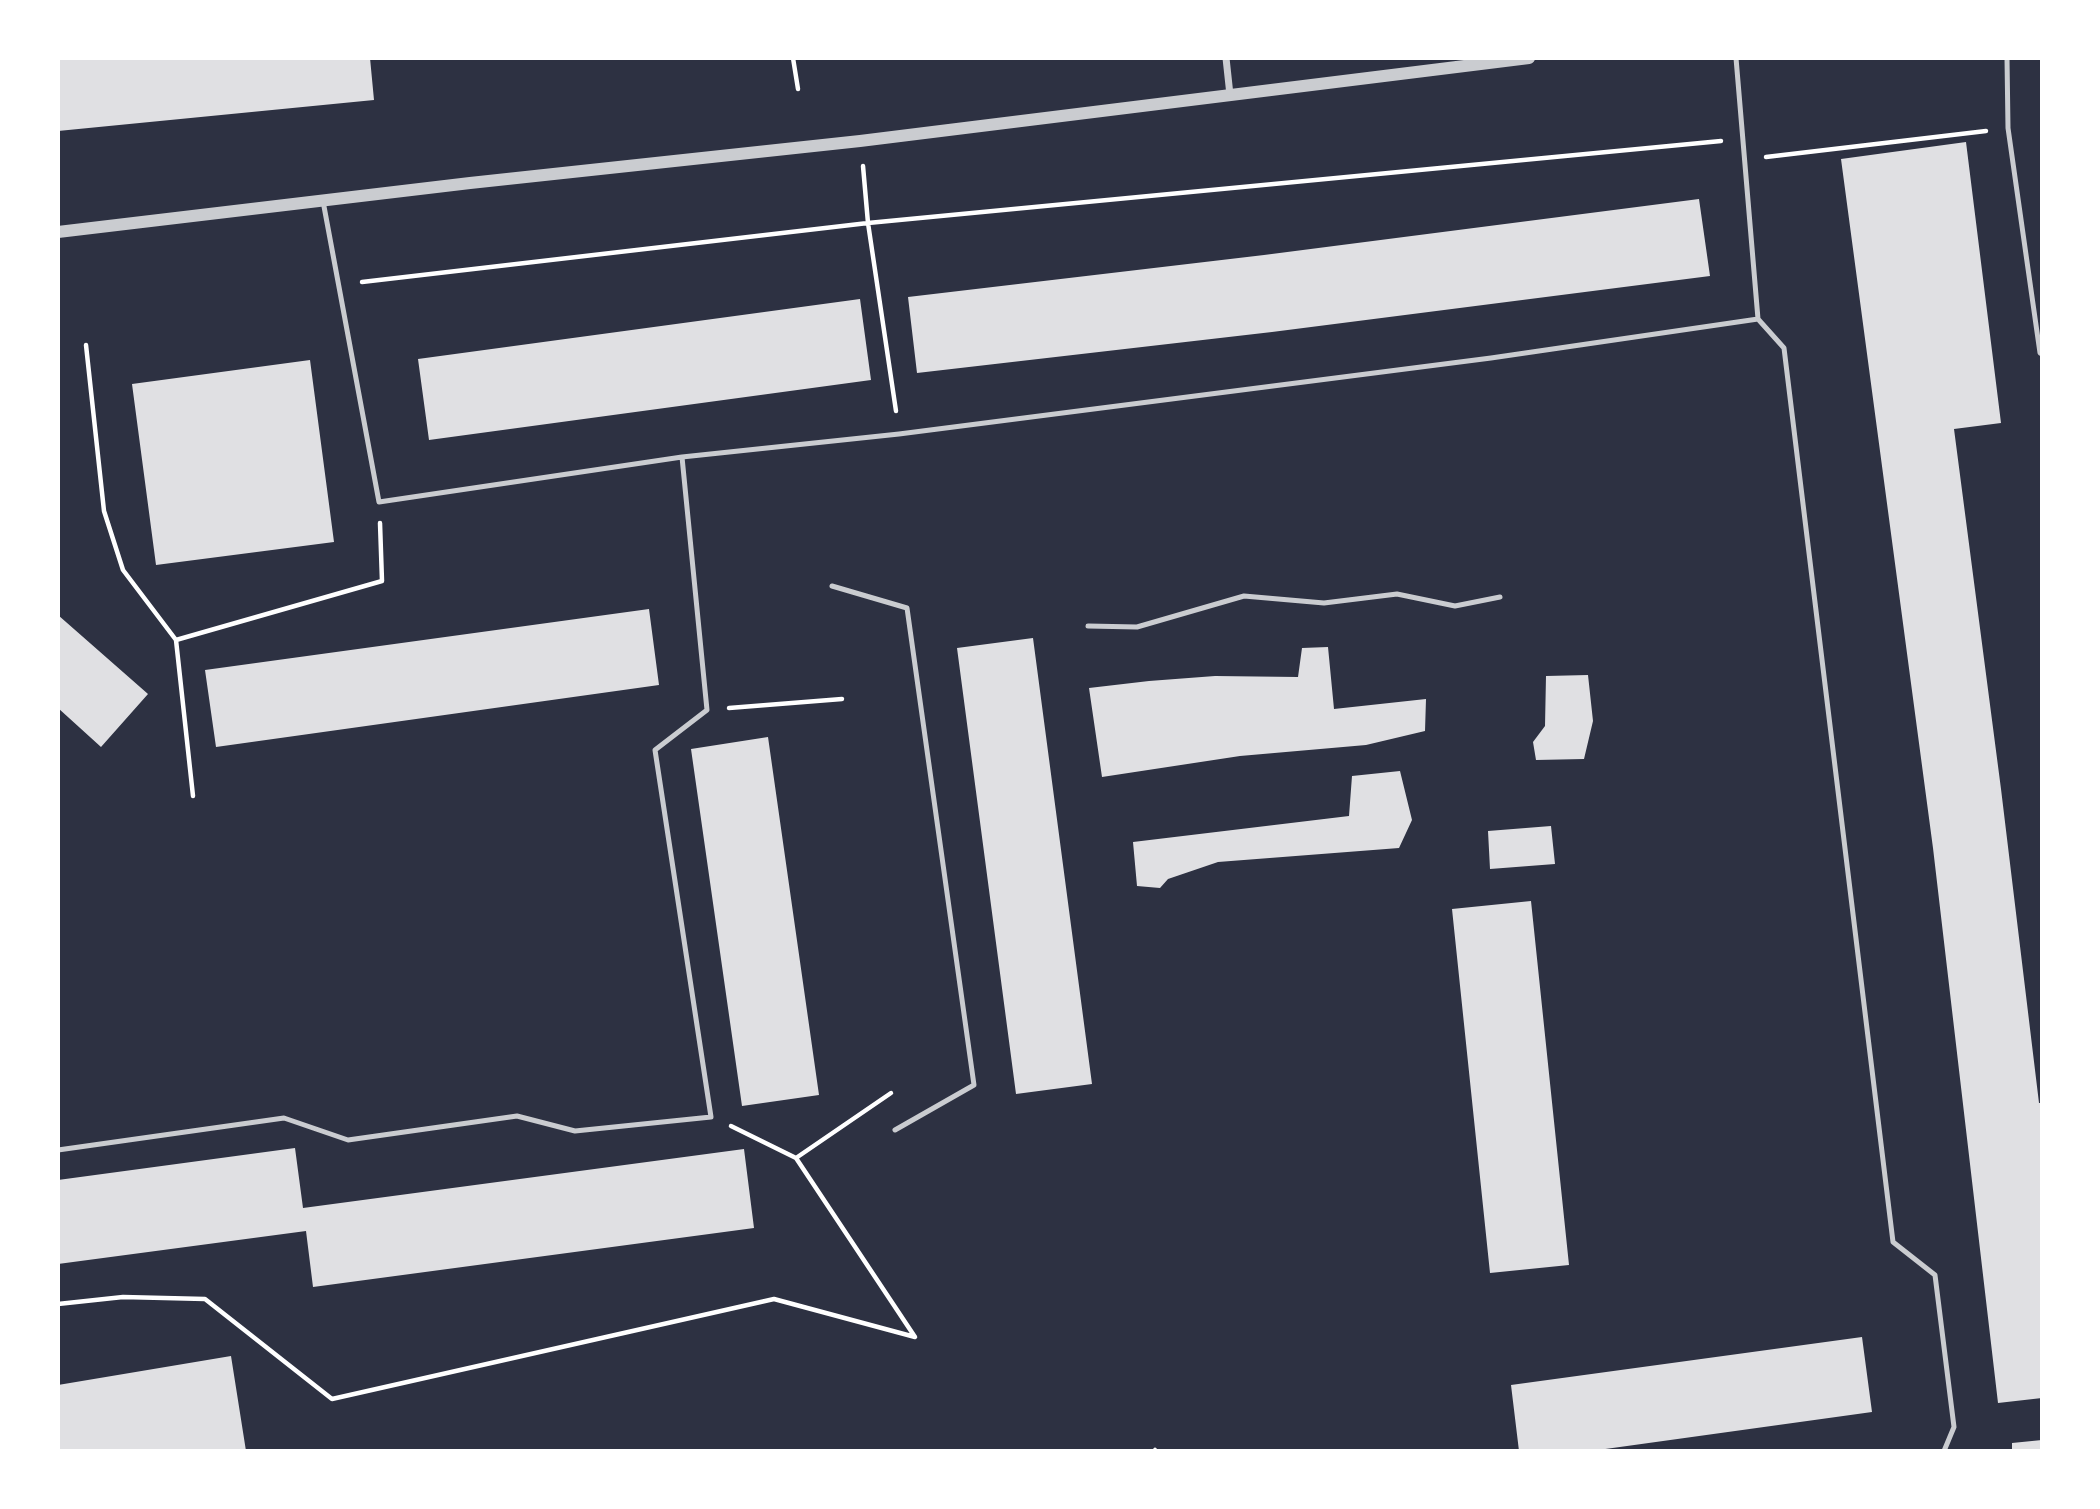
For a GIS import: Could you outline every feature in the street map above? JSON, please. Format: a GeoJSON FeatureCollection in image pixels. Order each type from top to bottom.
{"type":"FeatureCollection","features":[{"type":"Feature","properties":{"kind":"street"},"geometry":{"type":"LineString","coordinates":[[1226,58],[1230,95]]}},
{"type":"Feature","properties":{"kind":"street"},"geometry":{"type":"LineString","coordinates":[[58,232],[860,141],[1529,58]]}},
{"type":"Feature","properties":{"kind":"lane"},"geometry":{"type":"LineString","coordinates":[[1736,58],[1758,319],[1784,348],[1893,1242],[1935,1275],[1954,1427],[1944,1451]]}},
{"type":"Feature","properties":{"kind":"lane"},"geometry":{"type":"LineString","coordinates":[[2007,58],[2008,128],[2042,354]]}},
{"type":"Feature","properties":{"kind":"lane"},"geometry":{"type":"LineString","coordinates":[[323,201],[379,502],[682,457],[899,434],[1463,362],[1758,319]]}},
{"type":"Feature","properties":{"kind":"lane"},"geometry":{"type":"LineString","coordinates":[[58,1150],[284,1118],[348,1140],[517,1116],[575,1131],[711,1117],[655,750],[707,710],[682,457]]}},
{"type":"Feature","properties":{"kind":"lane"},"geometry":{"type":"LineString","coordinates":[[832,586],[907,608],[974,1086],[895,1130]]}},
{"type":"Feature","properties":{"kind":"lane"},"geometry":{"type":"LineString","coordinates":[[1088,626],[1137,628],[1244,596],[1324,603],[1397,594],[1455,606],[1500,597]]}},
{"type":"Feature","properties":{"kind":"path"},"geometry":{"type":"LineString","coordinates":[[793,58],[798,89]]}},
{"type":"Feature","properties":{"kind":"path"},"geometry":{"type":"LineString","coordinates":[[1744,160],[2008,128]]}},
{"type":"Feature","properties":{"kind":"path"},"geometry":{"type":"LineString","coordinates":[[339,285],[868,223],[1743,139]]}},
{"type":"Feature","properties":{"kind":"path"},"geometry":{"type":"LineString","coordinates":[[860,141],[868,223],[899,434]]}},
{"type":"Feature","properties":{"kind":"path"},"geometry":{"type":"LineString","coordinates":[[86,345],[104,511],[124,570],[176,640],[193,796]]}},
{"type":"Feature","properties":{"kind":"path"},"geometry":{"type":"LineString","coordinates":[[176,640],[382,581],[379,502]]}},
{"type":"Feature","properties":{"kind":"path"},"geometry":{"type":"LineString","coordinates":[[707,710],[842,699]]}},
{"type":"Feature","properties":{"kind":"path"},"geometry":{"type":"LineString","coordinates":[[796,1158],[891,1093]]}},
{"type":"Feature","properties":{"kind":"path"},"geometry":{"type":"LineString","coordinates":[[58,1304],[123,1297],[205,1299],[332,1399],[774,1299],[915,1337],[796,1158],[711,1117]]}},
{"type":"Feature","properties":{"kind":"building"},"geometry":{"type":"Polygon","coordinates":[[[58,58],[370,58],[374,100],[58,131],[58,58]]]}},
{"type":"Feature","properties":{"kind":"building"},"geometry":{"type":"Polygon","coordinates":[[[1966,142],[2001,423],[1954,429],[2039,1103],[2042,1103],[2042,1398],[1998,1403],[1933,848],[1841,159],[1966,142]]]}},
{"type":"Feature","properties":{"kind":"building"},"geometry":{"type":"Polygon","coordinates":[[[1699,199],[1710,276],[1272,332],[917,373],[908,297],[1699,199]]]}},
{"type":"Feature","properties":{"kind":"building"},"geometry":{"type":"Polygon","coordinates":[[[860,299],[871,380],[429,440],[418,359],[860,299]]]}},
{"type":"Feature","properties":{"kind":"building"},"geometry":{"type":"Polygon","coordinates":[[[310,360],[334,542],[156,565],[132,384],[310,360]]]}},
{"type":"Feature","properties":{"kind":"building"},"geometry":{"type":"Polygon","coordinates":[[[649,609],[659,685],[216,747],[205,670],[649,609]]]}},
{"type":"Feature","properties":{"kind":"building"},"geometry":{"type":"Polygon","coordinates":[[[58,615],[148,694],[101,747],[58,708],[58,615]]]}},
{"type":"Feature","properties":{"kind":"building"},"geometry":{"type":"Polygon","coordinates":[[[1033,638],[1092,1084],[1016,1094],[957,648],[1033,638]]]}},
{"type":"Feature","properties":{"kind":"building"},"geometry":{"type":"Polygon","coordinates":[[[1328,647],[1334,709],[1426,699],[1425,731],[1366,745],[1240,756],[1102,777],[1089,688],[1215,676],[1298,677],[1302,648],[1328,647]]]}},
{"type":"Feature","properties":{"kind":"building"},"geometry":{"type":"Polygon","coordinates":[[[1588,675],[1593,721],[1584,759],[1536,760],[1533,742],[1545,726],[1546,676],[1588,675]]]}},
{"type":"Feature","properties":{"kind":"building"},"geometry":{"type":"Polygon","coordinates":[[[768,737],[819,1095],[742,1106],[691,749],[768,737]]]}},
{"type":"Feature","properties":{"kind":"building"},"geometry":{"type":"Polygon","coordinates":[[[1400,771],[1412,820],[1399,848],[1218,862],[1168,879],[1160,888],[1137,886],[1133,842],[1349,816],[1352,776],[1400,771]]]}},
{"type":"Feature","properties":{"kind":"building"},"geometry":{"type":"Polygon","coordinates":[[[1551,826],[1555,864],[1490,869],[1488,831],[1551,826]]]}},
{"type":"Feature","properties":{"kind":"building"},"geometry":{"type":"Polygon","coordinates":[[[1531,901],[1569,1265],[1490,1273],[1452,909],[1531,901]]]}},
{"type":"Feature","properties":{"kind":"building"},"geometry":{"type":"Polygon","coordinates":[[[295,1148],[303,1208],[744,1149],[754,1228],[313,1287],[306,1231],[58,1264],[58,1180],[295,1148]]]}},
{"type":"Feature","properties":{"kind":"building"},"geometry":{"type":"Polygon","coordinates":[[[1862,1337],[1872,1412],[1591,1451],[1519,1451],[1511,1385],[1862,1337]]]}},
{"type":"Feature","properties":{"kind":"building"},"geometry":{"type":"Polygon","coordinates":[[[231,1356],[246,1451],[58,1451],[58,1385],[231,1356]]]}},
{"type":"Feature","properties":{"kind":"building"},"geometry":{"type":"Polygon","coordinates":[[[2042,1440],[2042,1451],[2012,1451],[2012,1443],[2042,1440]]]}}]}
